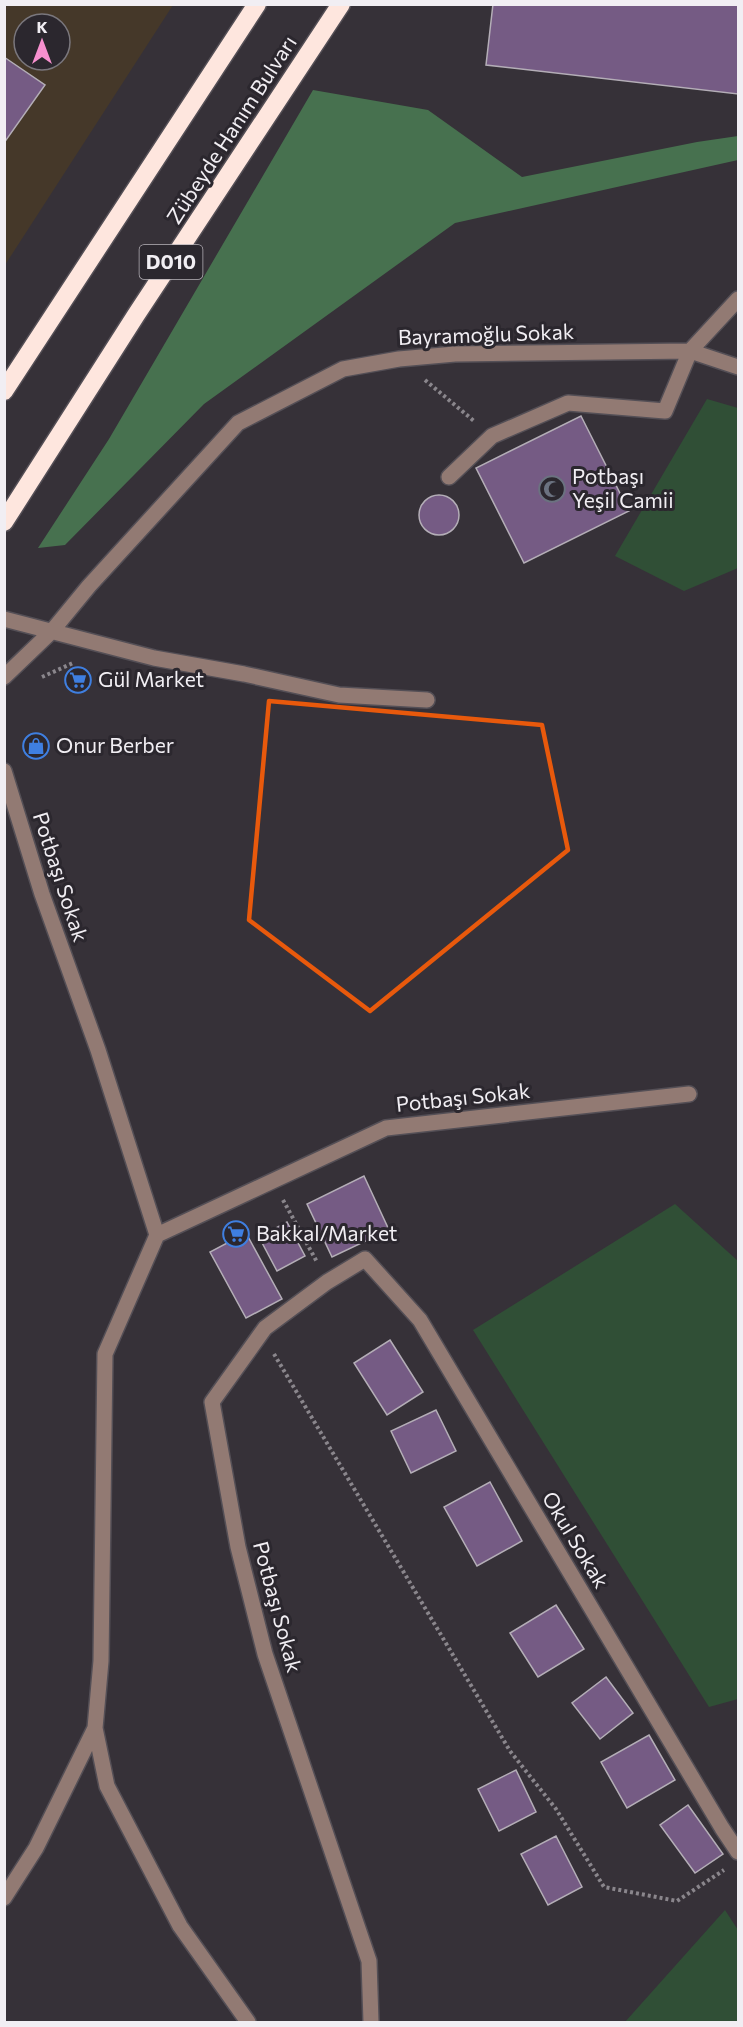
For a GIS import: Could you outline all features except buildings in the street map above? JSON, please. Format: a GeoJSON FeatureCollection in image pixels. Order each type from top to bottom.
{"type":"FeatureCollection","features":[{"type":"Feature","properties":{"kind":"highway"},"geometry":{"type":"LineString","coordinates":[[4,391],[257,4]]}},
{"type":"Feature","properties":{"kind":"highway","name":"Zübeyde Hanım Bulvarı"},"geometry":{"type":"LineString","coordinates":[[4,522],[136,315],[341,4]]}},
{"type":"Feature","properties":{"kind":"street"},"geometry":{"type":"LineString","coordinates":[[449,477],[492,436],[568,403],[665,411],[690,351],[738,299]]}},
{"type":"Feature","properties":{"kind":"street","name":"Bayramoğlu Sokak"},"geometry":{"type":"LineString","coordinates":[[4,677],[52,631],[89,586],[238,423],[343,369],[399,359],[455,354],[690,351],[738,367]]}},
{"type":"Feature","properties":{"kind":"street"},"geometry":{"type":"LineString","coordinates":[[4,619],[153,658],[339,694],[428,700]]}},
{"type":"Feature","properties":{"kind":"street","name":"Potbaşı Sokak"},"geometry":{"type":"LineString","coordinates":[[4,771],[42,894],[98,1050],[157,1235],[386,1128],[689,1094]]}},
{"type":"Feature","properties":{"kind":"street"},"geometry":{"type":"LineString","coordinates":[[157,1235],[105,1354],[101,1660],[95,1728],[107,1786],[180,1926],[248,2022]]}},
{"type":"Feature","properties":{"kind":"street","name":"Potbaşı Sokak"},"geometry":{"type":"LineString","coordinates":[[365,1259],[327,1282],[265,1328],[212,1401],[238,1547],[265,1654],[369,1961],[371,2022]]}},
{"type":"Feature","properties":{"kind":"street","name":"Okul Sokak"},"geometry":{"type":"LineString","coordinates":[[365,1259],[420,1320],[738,1852]]}},
{"type":"Feature","properties":{"kind":"street"},"geometry":{"type":"LineString","coordinates":[[4,1898],[36,1848],[95,1728]]}},
{"type":"Feature","properties":{"kind":"path"},"geometry":{"type":"LineString","coordinates":[[399,359],[492,436]]}},
{"type":"Feature","properties":{"kind":"path"},"geometry":{"type":"LineString","coordinates":[[34,680],[74,662]]}},
{"type":"Feature","properties":{"kind":"path"},"geometry":{"type":"LineString","coordinates":[[273,1181],[327,1282]]}},
{"type":"Feature","properties":{"kind":"path"},"geometry":{"type":"LineString","coordinates":[[262,1333],[510,1751],[556,1809],[604,1887],[677,1901],[730,1866]]}},
{"type":"Feature","properties":{"kind":"highlighted area"},"geometry":{"type":"Polygon","coordinates":[[[269,701],[542,725],[568,850],[370,1011],[249,920],[269,701]]]}},
{"type":"Feature","properties":{"kind":"shaded area"},"geometry":{"type":"Polygon","coordinates":[[[5,5],[173,5],[5,265],[5,5]]]}},
{"type":"Feature","properties":{"kind":"green space"},"geometry":{"type":"Polygon","coordinates":[[[313,90],[428,110],[522,177],[738,136],[738,160],[455,223],[204,404],[65,545],[38,548],[109,439],[313,90]]]}},
{"type":"Feature","properties":{"kind":"green space"},"geometry":{"type":"Polygon","coordinates":[[[707,399],[738,408],[738,568],[684,591],[615,556],[707,399]]]}},
{"type":"Feature","properties":{"kind":"green space"},"geometry":{"type":"Polygon","coordinates":[[[675,1204],[738,1261],[738,1699],[709,1707],[473,1330],[675,1204]]]}},
{"type":"Feature","properties":{"kind":"green space"},"geometry":{"type":"Polygon","coordinates":[[[725,1910],[738,1930],[738,2022],[625,2022],[725,1910]]]}},
{"type":"Feature","properties":{"kind":"place","name":"Potbaşı Yeşil Camii"},"geometry":{"type":"Point","coordinates":[552,489]}},
{"type":"Feature","properties":{"kind":"place","name":"Gül Market"},"geometry":{"type":"Point","coordinates":[78,680]}},
{"type":"Feature","properties":{"kind":"place","name":"Onur Berber"},"geometry":{"type":"Point","coordinates":[36,746]}},
{"type":"Feature","properties":{"kind":"place","name":"Bakkal/Market"},"geometry":{"type":"Point","coordinates":[236,1234]}}]}
